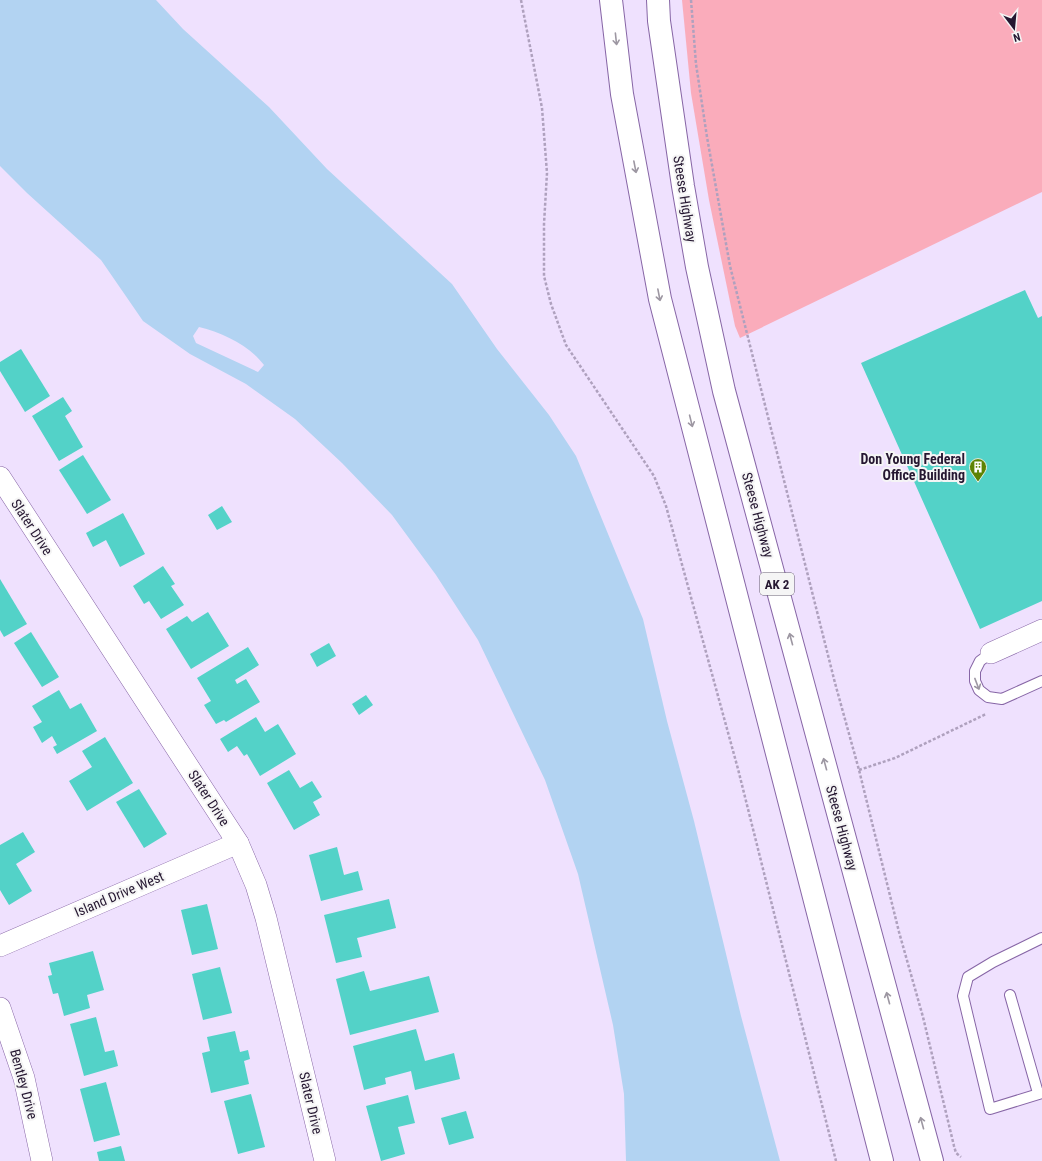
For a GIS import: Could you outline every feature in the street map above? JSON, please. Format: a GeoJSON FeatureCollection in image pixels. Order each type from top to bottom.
{"type":"FeatureCollection","features":[{"type":"Feature","properties":{"kind":"highway"},"geometry":{"type":"LineString","coordinates":[[611,0],[622,94],[660,299],[882,1161]]}},
{"type":"Feature","properties":{"kind":"highway","name":"Steese Highway"},"geometry":{"type":"LineString","coordinates":[[658,0],[659,21],[684,194],[697,267],[724,391],[932,1161]]}},
{"type":"Feature","properties":{"kind":"street","name":"Slater Drive"},"geometry":{"type":"LineString","coordinates":[[0,477],[238,843],[256,885],[266,918],[324,1161]]}},
{"type":"Feature","properties":{"kind":"street"},"geometry":{"type":"LineString","coordinates":[[991,652],[1042,630]]}},
{"type":"Feature","properties":{"kind":"street","name":"Island Drive West"},"geometry":{"type":"LineString","coordinates":[[0,946],[238,843]]}},
{"type":"Feature","properties":{"kind":"street","name":"Bentley Drive"},"geometry":{"type":"LineString","coordinates":[[0,1008],[24,1078],[42,1161]]}},
{"type":"Feature","properties":{"kind":"lane"},"geometry":{"type":"LineString","coordinates":[[991,652],[980,661],[975,671],[975,681],[979,690],[988,697],[1002,699],[1042,681]]}},
{"type":"Feature","properties":{"kind":"lane"},"geometry":{"type":"LineString","coordinates":[[1010,995],[1040,1093],[990,1109],[963,996],[968,977],[993,962],[1042,938]]}},
{"type":"Feature","properties":{"kind":"path"},"geometry":{"type":"LineString","coordinates":[[521,0],[542,108],[547,173],[544,224],[544,276],[551,304],[566,345],[654,476],[666,506],[738,770],[836,1161]]}},
{"type":"Feature","properties":{"kind":"path"},"geometry":{"type":"LineString","coordinates":[[691,0],[696,64],[730,266],[835,683],[859,770],[899,932],[923,1017],[954,1146],[956,1153],[961,1157]]}},
{"type":"Feature","properties":{"kind":"path"},"geometry":{"type":"LineString","coordinates":[[859,770],[895,758],[985,716],[1002,699]]}},
{"type":"Feature","properties":{"kind":"shaded area"},"geometry":{"type":"Polygon","coordinates":[[[682,0],[1042,0],[1042,192],[740,338],[735,326],[709,200],[691,93],[682,0]]]}},
{"type":"Feature","properties":{"kind":"water"},"geometry":{"type":"Polygon","coordinates":[[[0,0],[156,0],[183,29],[269,107],[327,169],[452,284],[497,349],[549,415],[576,456],[643,619],[741,1016],[780,1161],[626,1161],[624,1094],[613,1025],[578,874],[545,780],[478,640],[436,575],[392,515],[342,463],[295,419],[246,384],[190,354],[143,321],[101,260],[27,193],[0,166],[0,0]],[[199,327],[193,336],[196,343],[258,372],[264,365],[251,351],[235,341],[226,336],[199,327]]]}},
{"type":"Feature","properties":{"kind":"building","name":"Don Young Federal Office Building"},"geometry":{"type":"Polygon","coordinates":[[[1025,290],[1038,318],[1042,316],[1042,601],[980,629],[861,363],[1025,290]]]}},
{"type":"Feature","properties":{"kind":"building"},"geometry":{"type":"Polygon","coordinates":[[[21,349],[50,396],[25,412],[0,371],[0,362],[21,349]]]}},
{"type":"Feature","properties":{"kind":"building"},"geometry":{"type":"Polygon","coordinates":[[[63,397],[72,411],[65,416],[83,447],[59,461],[32,416],[63,397]]]}},
{"type":"Feature","properties":{"kind":"building"},"geometry":{"type":"Polygon","coordinates":[[[83,455],[111,500],[87,514],[59,470],[83,455]]]}},
{"type":"Feature","properties":{"kind":"building"},"geometry":{"type":"Polygon","coordinates":[[[222,506],[232,522],[217,530],[208,515],[222,506]]]}},
{"type":"Feature","properties":{"kind":"building"},"geometry":{"type":"Polygon","coordinates":[[[123,513],[145,554],[120,567],[106,540],[93,547],[86,533],[123,513]]]}},
{"type":"Feature","properties":{"kind":"building"},"geometry":{"type":"Polygon","coordinates":[[[163,566],[175,584],[171,586],[184,605],[161,619],[149,601],[144,604],[133,586],[163,566]]]}},
{"type":"Feature","properties":{"kind":"building"},"geometry":{"type":"Polygon","coordinates":[[[0,579],[27,624],[4,637],[0,630],[0,579]]]}},
{"type":"Feature","properties":{"kind":"building"},"geometry":{"type":"Polygon","coordinates":[[[208,612],[229,646],[191,669],[166,629],[187,616],[192,622],[208,612]]]}},
{"type":"Feature","properties":{"kind":"building"},"geometry":{"type":"Polygon","coordinates":[[[31,632],[59,677],[42,687],[14,643],[31,632]]]}},
{"type":"Feature","properties":{"kind":"building"},"geometry":{"type":"Polygon","coordinates":[[[329,643],[336,656],[317,667],[310,654],[329,643]]]}},
{"type":"Feature","properties":{"kind":"building"},"geometry":{"type":"Polygon","coordinates":[[[248,647],[259,665],[235,680],[237,684],[246,679],[260,702],[226,722],[224,720],[216,724],[204,705],[211,701],[197,678],[248,647]]]}},
{"type":"Feature","properties":{"kind":"building"},"geometry":{"type":"Polygon","coordinates":[[[59,690],[70,709],[81,703],[97,731],[57,754],[53,747],[57,745],[52,736],[42,743],[33,727],[42,722],[32,706],[59,690]]]}},
{"type":"Feature","properties":{"kind":"building"},"geometry":{"type":"Polygon","coordinates":[[[366,695],[373,705],[359,715],[352,704],[366,695]]]}},
{"type":"Feature","properties":{"kind":"building"},"geometry":{"type":"Polygon","coordinates":[[[256,717],[265,732],[278,724],[296,754],[260,776],[247,754],[244,756],[237,746],[228,752],[220,739],[256,717]]]}},
{"type":"Feature","properties":{"kind":"building"},"geometry":{"type":"Polygon","coordinates":[[[105,737],[133,783],[87,811],[69,781],[92,767],[82,751],[105,737]]]}},
{"type":"Feature","properties":{"kind":"building"},"geometry":{"type":"Polygon","coordinates":[[[289,770],[300,788],[312,781],[322,797],[313,802],[320,815],[294,830],[267,783],[289,770]]]}},
{"type":"Feature","properties":{"kind":"building"},"geometry":{"type":"Polygon","coordinates":[[[139,789],[167,834],[144,848],[116,802],[139,789]]]}},
{"type":"Feature","properties":{"kind":"building"},"geometry":{"type":"Polygon","coordinates":[[[23,832],[35,852],[16,864],[32,891],[9,905],[0,890],[0,845],[23,832]]]}},
{"type":"Feature","properties":{"kind":"building"},"geometry":{"type":"Polygon","coordinates":[[[337,847],[344,875],[358,871],[363,890],[321,901],[309,855],[337,847]]]}},
{"type":"Feature","properties":{"kind":"building"},"geometry":{"type":"Polygon","coordinates":[[[389,899],[396,928],[357,938],[362,957],[336,963],[324,915],[389,899]]]}},
{"type":"Feature","properties":{"kind":"building"},"geometry":{"type":"Polygon","coordinates":[[[207,904],[218,949],[192,955],[181,910],[207,904]]]}},
{"type":"Feature","properties":{"kind":"building"},"geometry":{"type":"Polygon","coordinates":[[[93,951],[104,990],[87,995],[90,1008],[64,1016],[58,993],[53,994],[48,976],[52,975],[49,963],[93,951]]]}},
{"type":"Feature","properties":{"kind":"building"},"geometry":{"type":"Polygon","coordinates":[[[220,967],[232,1013],[203,1020],[192,974],[220,967]]]}},
{"type":"Feature","properties":{"kind":"building"},"geometry":{"type":"Polygon","coordinates":[[[364,971],[370,991],[429,976],[439,1012],[350,1035],[336,979],[364,971]]]}},
{"type":"Feature","properties":{"kind":"building"},"geometry":{"type":"Polygon","coordinates":[[[96,1017],[105,1052],[114,1050],[118,1066],[84,1076],[70,1024],[96,1017]]]}},
{"type":"Feature","properties":{"kind":"building"},"geometry":{"type":"Polygon","coordinates":[[[416,1029],[425,1061],[454,1053],[460,1079],[415,1090],[411,1071],[385,1078],[386,1084],[364,1090],[353,1046],[416,1029]]]}},
{"type":"Feature","properties":{"kind":"building"},"geometry":{"type":"Polygon","coordinates":[[[235,1031],[240,1052],[248,1050],[250,1059],[244,1061],[249,1084],[211,1093],[202,1053],[210,1051],[207,1037],[235,1031]]]}},
{"type":"Feature","properties":{"kind":"building"},"geometry":{"type":"Polygon","coordinates":[[[106,1082],[120,1135],[94,1142],[80,1089],[106,1082]]]}},
{"type":"Feature","properties":{"kind":"building"},"geometry":{"type":"Polygon","coordinates":[[[251,1094],[265,1147],[238,1154],[224,1101],[251,1094]]]}},
{"type":"Feature","properties":{"kind":"building"},"geometry":{"type":"Polygon","coordinates":[[[408,1095],[415,1123],[398,1127],[405,1154],[381,1161],[366,1106],[408,1095]]]}},
{"type":"Feature","properties":{"kind":"building"},"geometry":{"type":"Polygon","coordinates":[[[466,1111],[474,1138],[449,1145],[441,1118],[466,1111]]]}},
{"type":"Feature","properties":{"kind":"building"},"geometry":{"type":"Polygon","coordinates":[[[121,1146],[125,1161],[99,1161],[97,1152],[121,1146]]]}},
{"type":"Feature","properties":{"kind":"place","name":"Don Young Federal Office Building"},"geometry":{"type":"Point","coordinates":[978,482]}}]}
